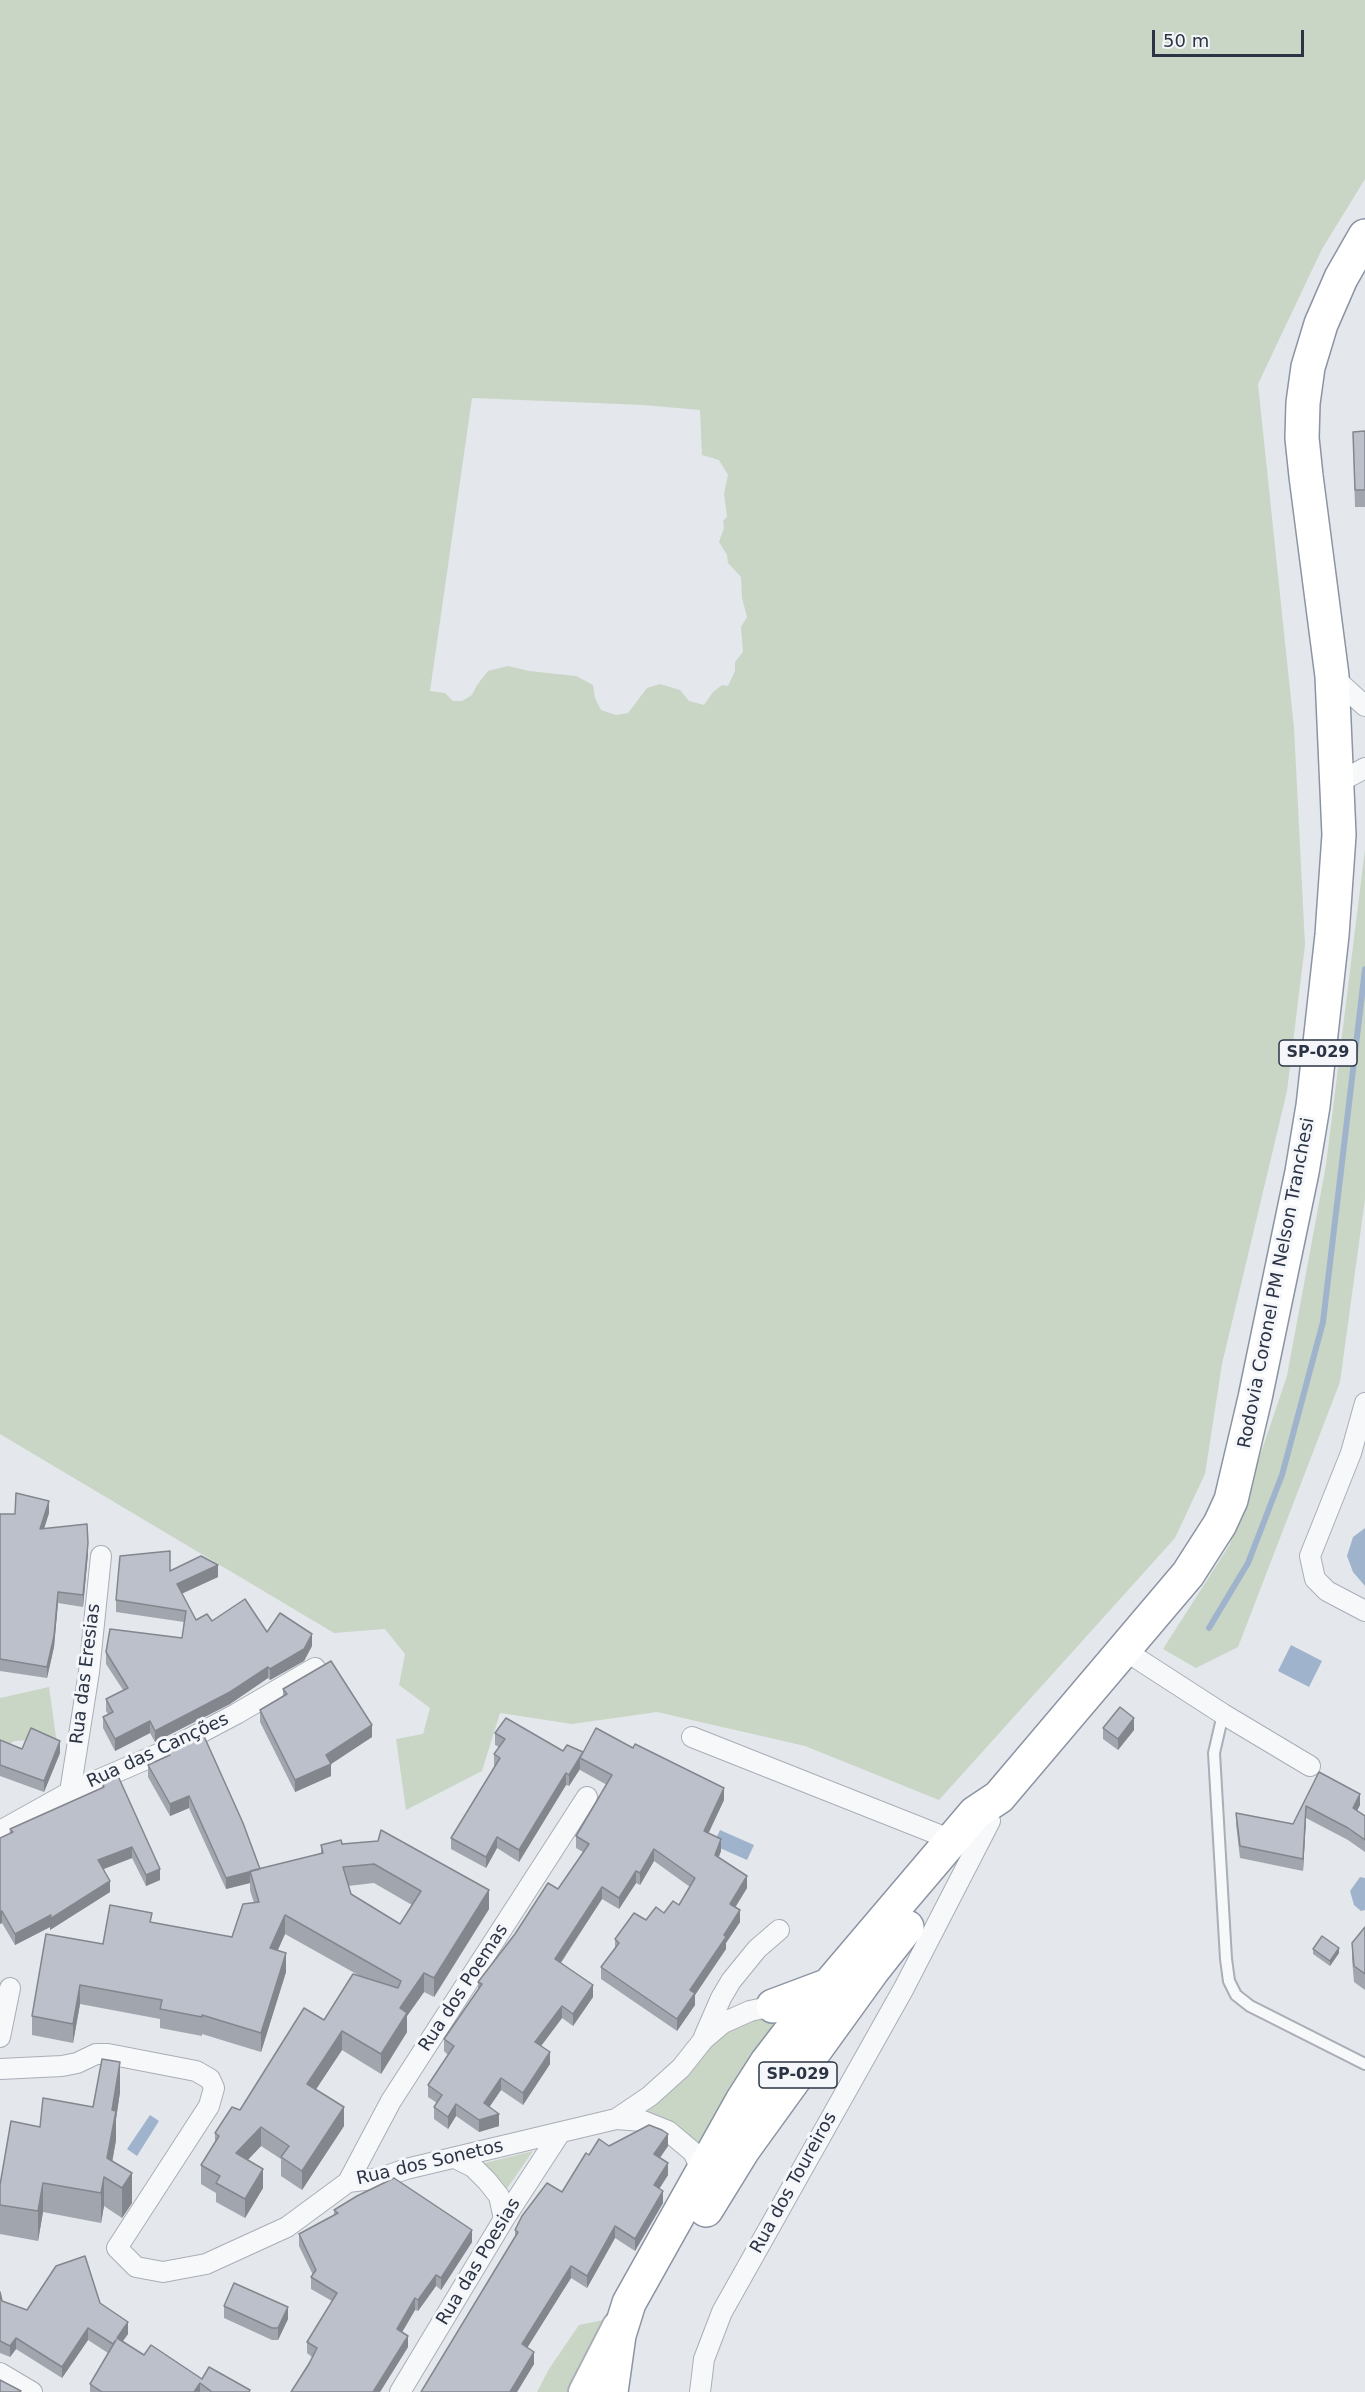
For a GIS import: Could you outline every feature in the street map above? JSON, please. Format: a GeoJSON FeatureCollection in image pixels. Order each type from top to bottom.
{"type":"FeatureCollection","features":[{"type":"Feature","properties":{"kind":"highway","name":"Rodovia Coronel PM Nelson Tranchesi"},"geometry":{"type":"LineString","coordinates":[[629,2392],[639,2342],[650,2309],[673,2265],[743,2151],[873,1970],[994,1809],[1188,1574],[1220,1524],[1236,1481],[1290,1233],[1312,1106],[1332,936],[1339,835],[1332,676],[1302,438],[1303,403],[1308,367],[1321,324],[1341,278],[1365,236]]}},
{"type":"Feature","properties":{"kind":"highway","name":"Rodovia Coronel PM Nelson Tranchesi"},"geometry":{"type":"LineString","coordinates":[[610,2392],[619,2336],[629,2303],[742,2101],[767,2062],[787,2012],[830,1984],[975,1813],[994,1809]]}},
{"type":"Feature","properties":{"kind":"highway"},"geometry":{"type":"LineString","coordinates":[[743,2151],[800,2046],[802,2037],[787,2012]]}},
{"type":"Feature","properties":{"kind":"main road"},"geometry":{"type":"LineString","coordinates":[[583,2392],[629,2303]]}},
{"type":"Feature","properties":{"kind":"street"},"geometry":{"type":"LineString","coordinates":[[1332,676],[1365,706]]}},
{"type":"Feature","properties":{"kind":"street"},"geometry":{"type":"LineString","coordinates":[[1336,784],[1365,768]]}},
{"type":"Feature","properties":{"kind":"street"},"geometry":{"type":"LineString","coordinates":[[1365,1403],[1337,1492],[1310,1556],[1315,1579],[1328,1591],[1365,1611]]}},
{"type":"Feature","properties":{"kind":"street","name":"Rua das Eresias"},"geometry":{"type":"LineString","coordinates":[[70,1792],[88,1672],[101,1556]]}},
{"type":"Feature","properties":{"kind":"street"},"geometry":{"type":"LineString","coordinates":[[1124,1650],[1223,1714],[1310,1766]]}},
{"type":"Feature","properties":{"kind":"street","name":"Rua das Canções"},"geometry":{"type":"LineString","coordinates":[[0,1830],[70,1792],[170,1749],[315,1668]]}},
{"type":"Feature","properties":{"kind":"street"},"geometry":{"type":"LineString","coordinates":[[692,1737],[952,1840]]}},
{"type":"Feature","properties":{"kind":"street","name":"Rua dos Poemas"},"geometry":{"type":"LineString","coordinates":[[348,2182],[391,2101],[587,1797]]}},
{"type":"Feature","properties":{"kind":"street","name":"Rua dos Toureiros"},"geometry":{"type":"LineString","coordinates":[[700,2392],[704,2359],[722,2312],[904,1989],[994,1809]]}},
{"type":"Feature","properties":{"kind":"street","name":"Rua dos Sonetos"},"geometry":{"type":"LineString","coordinates":[[704,2039],[721,1998],[731,1981],[758,1949],[778,1930]]}},
{"type":"Feature","properties":{"kind":"street"},"geometry":{"type":"LineString","coordinates":[[0,2037],[10,1988]]}},
{"type":"Feature","properties":{"kind":"street","name":"Rua dos Sonetos"},"geometry":{"type":"LineString","coordinates":[[0,2069],[62,2066],[77,2063],[96,2054],[108,2054],[196,2071],[205,2075],[213,2083],[209,2106],[117,2248],[136,2266],[147,2271],[163,2272],[206,2264],[287,2227],[348,2182],[381,2178],[406,2169],[616,2119],[650,2096],[681,2068],[704,2039],[723,2023],[750,2011],[787,2012]]}},
{"type":"Feature","properties":{"kind":"street"},"geometry":{"type":"LineString","coordinates":[[616,2119],[643,2121],[668,2131],[693,2152],[703,2174]]}},
{"type":"Feature","properties":{"kind":"street","name":"Rua das Poesias"},"geometry":{"type":"LineString","coordinates":[[400,2392],[504,2219],[560,2133]]}},
{"type":"Feature","properties":{"kind":"street"},"geometry":{"type":"LineString","coordinates":[[455,2158],[472,2167],[487,2181],[499,2196],[504,2219]]}},
{"type":"Feature","properties":{"kind":"street"},"geometry":{"type":"LineString","coordinates":[[0,2373],[32,2392]]}},
{"type":"Feature","properties":{"kind":"lane"},"geometry":{"type":"LineString","coordinates":[[1223,1714],[1214,1753],[1229,1982],[1236,1995],[1250,2006],[1365,2064]]}},
{"type":"Feature","properties":{"kind":"green space"},"geometry":{"type":"Polygon","coordinates":[[[0,0],[1365,0],[1365,179],[1322,249],[1258,384],[1294,728],[1305,945],[1287,1091],[1222,1364],[1205,1474],[1175,1538],[939,1800],[805,1746],[657,1712],[572,1724],[500,1713],[482,1771],[406,1810],[396,1739],[423,1734],[430,1708],[399,1685],[405,1654],[385,1629],[334,1633],[0,1434],[0,0]],[[472,398],[430,691],[445,693],[453,701],[462,701],[472,695],[488,671],[508,666],[529,671],[576,676],[593,685],[595,698],[601,710],[616,715],[628,713],[647,688],[660,684],[680,690],[689,701],[704,705],[713,692],[722,685],[728,686],[735,671],[735,662],[743,652],[741,627],[747,617],[742,598],[741,577],[728,563],[727,555],[719,542],[724,528],[723,521],[727,517],[724,494],[728,475],[719,460],[702,455],[700,410],[643,405],[472,398]]]}},
{"type":"Feature","properties":{"kind":"green space"},"geometry":{"type":"Polygon","coordinates":[[[1365,849],[1365,1199],[1340,1382],[1238,1647],[1196,1668],[1163,1649],[1230,1544],[1287,1376],[1326,1165],[1365,849]]]}},
{"type":"Feature","properties":{"kind":"green space"},"geometry":{"type":"Polygon","coordinates":[[[49,1687],[57,1744],[31,1740],[15,1741],[0,1748],[0,1698],[49,1687]]]}},
{"type":"Feature","properties":{"kind":"green space"},"geometry":{"type":"Polygon","coordinates":[[[750,2011],[800,2019],[693,2152],[616,2119],[750,2011]]]}},
{"type":"Feature","properties":{"kind":"green space"},"geometry":{"type":"Polygon","coordinates":[[[533,2151],[506,2190],[481,2164],[533,2151]]]}},
{"type":"Feature","properties":{"kind":"green space"},"geometry":{"type":"Polygon","coordinates":[[[603,2320],[573,2392],[537,2392],[549,2369],[579,2325],[603,2320]]]}},
{"type":"Feature","properties":{"kind":"water"},"geometry":{"type":"Polygon","coordinates":[[[1365,1528],[1365,1586],[1353,1572],[1347,1556],[1353,1537],[1365,1528]]]}},
{"type":"Feature","properties":{"kind":"water"},"geometry":{"type":"Polygon","coordinates":[[[1291,1645],[1322,1661],[1309,1687],[1278,1671],[1291,1645]]]}},
{"type":"Feature","properties":{"kind":"water"},"geometry":{"type":"Polygon","coordinates":[[[720,1830],[754,1845],[747,1860],[713,1845],[720,1830]]]}},
{"type":"Feature","properties":{"kind":"water"},"geometry":{"type":"Polygon","coordinates":[[[1360,1877],[1365,1878],[1365,1910],[1361,1911],[1354,1905],[1350,1891],[1360,1877]]]}},
{"type":"Feature","properties":{"kind":"water"},"geometry":{"type":"Polygon","coordinates":[[[150,2115],[159,2121],[137,2156],[127,2149],[150,2115]]]}},
{"type":"Feature","properties":{"kind":"building"},"geometry":{"type":"Polygon","coordinates":[[[1365,431],[1365,490],[1355,490],[1353,432],[1365,431]]]}},
{"type":"Feature","properties":{"kind":"building"},"geometry":{"type":"Polygon","coordinates":[[[16,1493],[49,1501],[40,1529],[87,1524],[88,1543],[83,1595],[58,1592],[54,1636],[47,1667],[0,1659],[0,1514],[15,1514],[16,1493]]]}},
{"type":"Feature","properties":{"kind":"building"},"geometry":{"type":"Polygon","coordinates":[[[170,1551],[170,1571],[201,1556],[218,1565],[177,1584],[196,1620],[207,1614],[212,1621],[245,1599],[267,1632],[280,1613],[312,1634],[304,1649],[270,1669],[268,1667],[230,1692],[155,1731],[150,1721],[115,1739],[103,1717],[113,1712],[106,1699],[128,1688],[106,1652],[110,1629],[182,1638],[186,1611],[116,1600],[120,1556],[170,1551]]]}},
{"type":"Feature","properties":{"kind":"building"},"geometry":{"type":"Polygon","coordinates":[[[331,1661],[372,1725],[326,1755],[331,1764],[295,1780],[260,1710],[287,1694],[283,1689],[331,1661]]]}},
{"type":"Feature","properties":{"kind":"building"},"geometry":{"type":"Polygon","coordinates":[[[1120,1707],[1134,1718],[1118,1739],[1103,1728],[1120,1707]]]}},
{"type":"Feature","properties":{"kind":"building"},"geometry":{"type":"Polygon","coordinates":[[[506,1718],[563,1751],[567,1745],[583,1752],[569,1775],[566,1773],[519,1850],[497,1837],[486,1857],[451,1838],[500,1758],[494,1754],[505,1739],[495,1733],[506,1718]]]}},
{"type":"Feature","properties":{"kind":"building"},"geometry":{"type":"Polygon","coordinates":[[[31,1728],[60,1741],[44,1781],[0,1765],[0,1740],[22,1749],[31,1728]]]}},
{"type":"Feature","properties":{"kind":"building"},"geometry":{"type":"Polygon","coordinates":[[[596,1728],[633,1748],[635,1744],[724,1788],[704,1831],[721,1839],[715,1855],[747,1876],[730,1904],[740,1910],[724,1935],[726,1937],[690,1990],[695,1993],[677,2019],[601,1967],[619,1943],[615,1939],[634,1913],[646,1920],[656,1907],[664,1913],[673,1901],[679,1905],[695,1878],[654,1849],[640,1873],[636,1871],[619,1898],[602,1887],[555,1959],[593,1985],[573,2014],[562,2006],[535,2042],[550,2052],[523,2093],[501,2078],[484,2103],[499,2114],[479,2120],[456,2104],[448,2117],[434,2107],[442,2095],[428,2085],[454,2046],[444,2039],[482,1984],[478,1982],[515,1934],[548,1883],[558,1889],[589,1844],[576,1836],[612,1775],[580,1758],[596,1728]]]}},
{"type":"Feature","properties":{"kind":"building"},"geometry":{"type":"Polygon","coordinates":[[[203,1734],[243,1823],[260,1869],[226,1878],[189,1796],[170,1804],[148,1765],[170,1755],[168,1751],[203,1734]]]}},
{"type":"Feature","properties":{"kind":"building"},"geometry":{"type":"Polygon","coordinates":[[[1319,1772],[1360,1794],[1353,1808],[1365,1816],[1365,1840],[1348,1828],[1306,1806],[1303,1859],[1240,1846],[1236,1813],[1293,1824],[1319,1772]]]}},
{"type":"Feature","properties":{"kind":"building"},"geometry":{"type":"Polygon","coordinates":[[[118,1776],[160,1869],[146,1875],[132,1847],[98,1860],[110,1881],[50,1919],[51,1915],[15,1934],[2,1911],[0,1912],[0,1838],[13,1832],[10,1829],[104,1787],[102,1782],[118,1776]]]}},
{"type":"Feature","properties":{"kind":"building"},"geometry":{"type":"Polygon","coordinates":[[[381,1830],[489,1890],[434,1978],[424,1973],[400,2008],[407,2013],[381,2054],[342,2031],[307,2084],[344,2107],[302,2171],[281,2157],[289,2146],[261,2127],[236,2153],[263,2169],[245,2199],[216,2183],[220,2176],[201,2165],[219,2136],[215,2133],[232,2107],[240,2110],[304,2008],[324,2020],[353,1974],[398,1988],[401,1981],[285,1915],[270,1948],[286,1953],[261,2033],[202,2015],[202,2017],[160,2009],[162,2000],[80,1985],[73,2024],[32,2016],[46,1934],[103,1944],[110,1905],[152,1913],[150,1922],[232,1937],[243,1904],[259,1902],[250,1871],[323,1853],[321,1845],[341,1840],[342,1844],[378,1841],[381,1830]],[[374,1864],[343,1867],[351,1894],[400,1924],[421,1891],[374,1864]]]}},
{"type":"Feature","properties":{"kind":"building"},"geometry":{"type":"Polygon","coordinates":[[[1365,1927],[1365,1974],[1354,1966],[1352,1943],[1365,1927]]]}},
{"type":"Feature","properties":{"kind":"building"},"geometry":{"type":"Polygon","coordinates":[[[1322,1936],[1339,1948],[1330,1961],[1313,1949],[1322,1936]]]}},
{"type":"Feature","properties":{"kind":"building"},"geometry":{"type":"Polygon","coordinates":[[[102,2059],[120,2062],[112,2110],[116,2111],[107,2158],[132,2173],[122,2188],[104,2177],[101,2193],[43,2183],[38,2211],[0,2205],[0,2185],[11,2121],[40,2127],[43,2098],[93,2107],[102,2059]]]}},
{"type":"Feature","properties":{"kind":"building"},"geometry":{"type":"Polygon","coordinates":[[[649,2125],[668,2134],[654,2154],[668,2163],[654,2185],[663,2191],[635,2239],[615,2226],[587,2276],[571,2266],[522,2344],[534,2352],[510,2392],[421,2392],[518,2232],[515,2230],[522,2216],[547,2183],[562,2192],[586,2153],[589,2155],[599,2139],[609,2146],[649,2125]]]}},
{"type":"Feature","properties":{"kind":"building"},"geometry":{"type":"Polygon","coordinates":[[[394,2178],[472,2230],[441,2278],[436,2275],[418,2300],[415,2298],[397,2329],[408,2336],[373,2392],[291,2392],[317,2348],[307,2342],[337,2293],[311,2277],[316,2270],[299,2234],[338,2213],[334,2210],[357,2196],[394,2178]]]}},
{"type":"Feature","properties":{"kind":"building"},"geometry":{"type":"Polygon","coordinates":[[[85,2256],[100,2303],[128,2322],[117,2338],[144,2355],[151,2345],[202,2379],[209,2367],[250,2390],[249,2392],[212,2392],[200,2383],[194,2392],[102,2392],[90,2384],[116,2340],[113,2344],[88,2328],[62,2367],[16,2338],[10,2346],[0,2341],[0,2292],[2,2301],[27,2310],[56,2266],[85,2256]]]}},
{"type":"Feature","properties":{"kind":"building"},"geometry":{"type":"Polygon","coordinates":[[[234,2283],[288,2307],[278,2328],[272,2328],[224,2306],[234,2283]]]}},
{"type":"Feature","properties":{"kind":"building"},"geometry":{"type":"Polygon","coordinates":[[[0,2380],[21,2391],[0,2392],[0,2380]]]}},
{"type":"Feature","properties":{"kind":"waterway"},"geometry":{"type":"LineString","coordinates":[[1209,1628],[1248,1563],[1282,1475],[1323,1322],[1365,969]]}}]}
